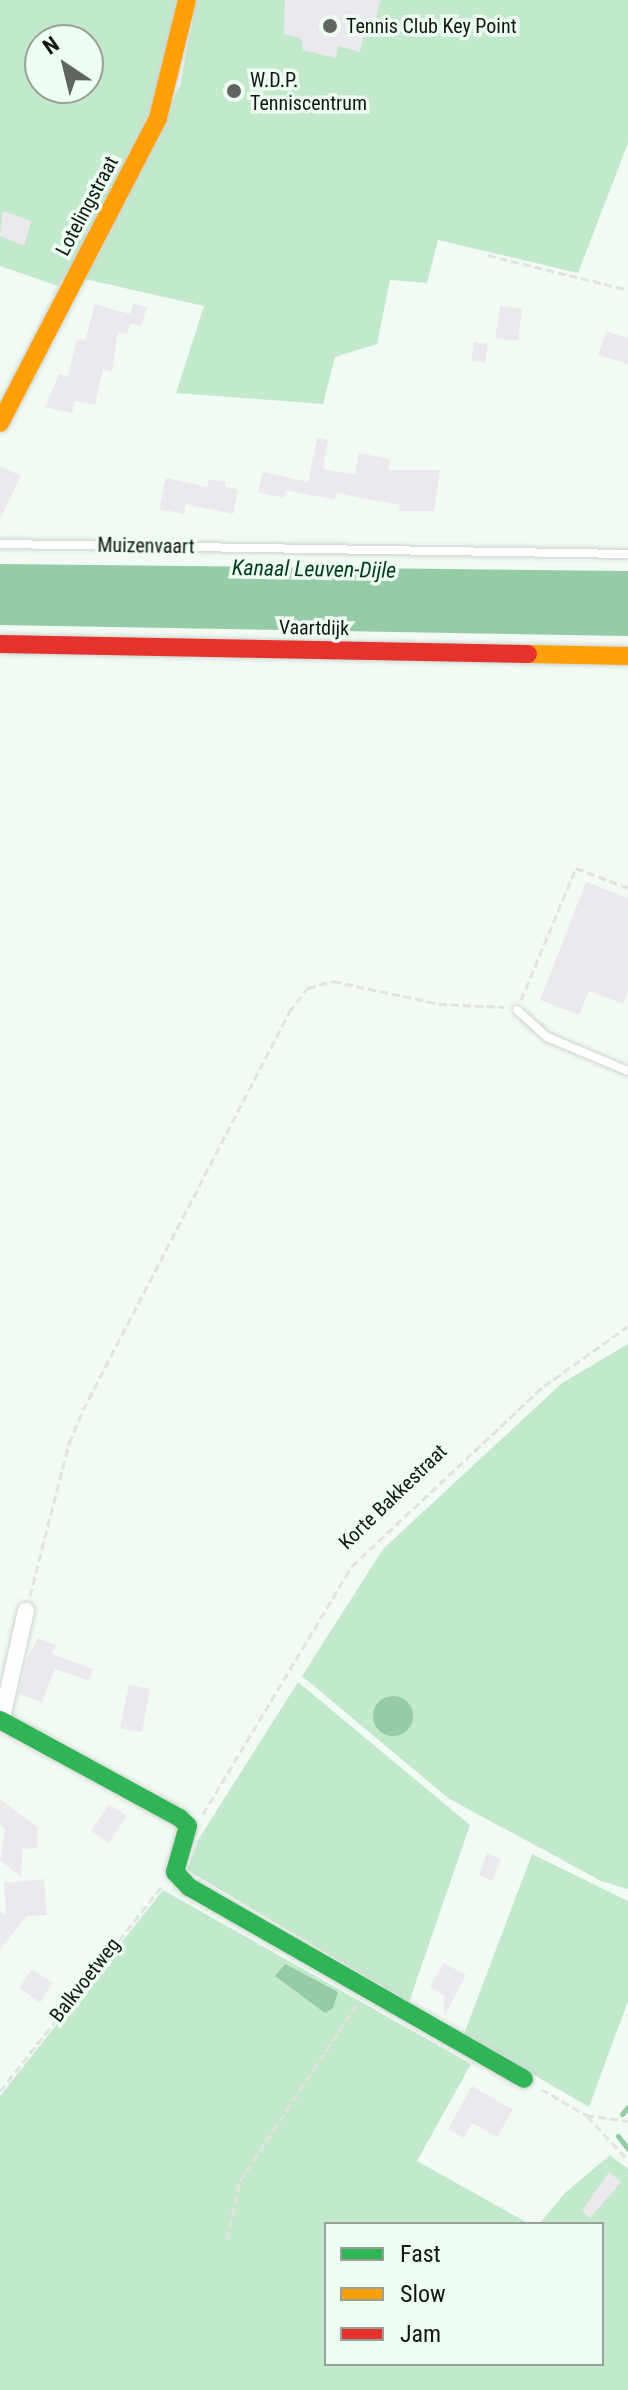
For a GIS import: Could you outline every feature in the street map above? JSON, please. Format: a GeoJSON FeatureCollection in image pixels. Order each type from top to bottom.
{"type":"FeatureCollection","features":[{"type":"Feature","properties":{"kind":"street","name":"Lotelingstraat"},"geometry":{"type":"LineString","coordinates":[[0,423],[158,118],[187,0]]}},
{"type":"Feature","properties":{"kind":"street","name":"Vaartdijk"},"geometry":{"type":"LineString","coordinates":[[0,644],[628,656]]}},
{"type":"Feature","properties":{"kind":"street"},"geometry":{"type":"LineString","coordinates":[[26,1611],[1,1719],[151,1799],[188,1826],[175,1872],[189,1887],[524,2079]]}},
{"type":"Feature","properties":{"kind":"lane","name":"Muizenvaart"},"geometry":{"type":"LineString","coordinates":[[0,544],[628,554]]}},
{"type":"Feature","properties":{"kind":"lane"},"geometry":{"type":"LineString","coordinates":[[517,1010],[547,1037],[628,1071]]}},
{"type":"Feature","properties":{"kind":"path"},"geometry":{"type":"LineString","coordinates":[[488,255],[628,290]]}},
{"type":"Feature","properties":{"kind":"path"},"geometry":{"type":"LineString","coordinates":[[26,1611],[69,1443],[83,1410],[289,1012],[308,988],[333,981],[439,1004],[517,1010],[576,868],[628,888]]}},
{"type":"Feature","properties":{"kind":"path","name":"Korte Bakkestraat"},"geometry":{"type":"LineString","coordinates":[[188,1826],[203,1813],[352,1566],[544,1386],[628,1326]]}},
{"type":"Feature","properties":{"kind":"path","name":"Balkvoetweg"},"geometry":{"type":"LineString","coordinates":[[0,2091],[91,1970],[175,1872]]}},
{"type":"Feature","properties":{"kind":"path"},"geometry":{"type":"LineString","coordinates":[[227,2239],[240,2181],[367,1989]]}},
{"type":"Feature","properties":{"kind":"path"},"geometry":{"type":"LineString","coordinates":[[524,2079],[586,2115],[628,2160]]}},
{"type":"Feature","properties":{"kind":"path"},"geometry":{"type":"LineString","coordinates":[[586,2115],[628,2121]]}},
{"type":"Feature","properties":{"kind":"shaded area"},"geometry":{"type":"Polygon","coordinates":[[[0,0],[179,0],[168,73],[91,240],[58,286],[0,266],[0,0]]]}},
{"type":"Feature","properties":{"kind":"shaded area"},"geometry":{"type":"Polygon","coordinates":[[[196,0],[628,0],[628,143],[578,273],[438,240],[427,283],[390,280],[377,344],[335,357],[323,404],[176,393],[204,306],[80,278],[180,86],[196,0]]]}},
{"type":"Feature","properties":{"kind":"shaded area"},"geometry":{"type":"Polygon","coordinates":[[[628,1344],[628,1889],[601,1881],[448,1798],[302,1676],[383,1549],[562,1383],[628,1344]]]}},
{"type":"Feature","properties":{"kind":"shaded area"},"geometry":{"type":"Polygon","coordinates":[[[298,1682],[470,1825],[409,2002],[187,1870],[198,1840],[298,1682]]]}},
{"type":"Feature","properties":{"kind":"shaded area"},"geometry":{"type":"Polygon","coordinates":[[[532,1854],[628,1901],[628,2001],[589,2107],[464,2034],[532,1854]]]}},
{"type":"Feature","properties":{"kind":"shaded area"},"geometry":{"type":"Polygon","coordinates":[[[163,1890],[471,2064],[417,2161],[526,2222],[324,2222],[324,2366],[604,2366],[604,2222],[541,2222],[565,2193],[610,2155],[628,2169],[628,2390],[0,2390],[0,2096],[163,1890]]]}},
{"type":"Feature","properties":{"kind":"water","name":"Kanaal Leuven-Dijle"},"geometry":{"type":"Polygon","coordinates":[[[0,564],[628,571],[628,636],[0,625],[0,564]]]}},
{"type":"Feature","properties":{"kind":"water"},"geometry":{"type":"Polygon","coordinates":[[[393,1696],[407,1702],[413,1716],[407,1730],[393,1736],[379,1730],[373,1716],[379,1702],[393,1696]]]}},
{"type":"Feature","properties":{"kind":"water"},"geometry":{"type":"Polygon","coordinates":[[[285,1964],[338,1992],[333,2008],[325,2013],[275,1976],[285,1964]]]}},
{"type":"Feature","properties":{"kind":"building","name":"Tennis Club Key Point"},"geometry":{"type":"Polygon","coordinates":[[[285,0],[380,0],[372,37],[364,35],[360,52],[338,46],[336,58],[303,50],[301,38],[284,34],[285,0]]]}},
{"type":"Feature","properties":{"kind":"building"},"geometry":{"type":"Polygon","coordinates":[[[3,211],[31,221],[24,246],[0,236],[3,211]]]}},
{"type":"Feature","properties":{"kind":"building"},"geometry":{"type":"Polygon","coordinates":[[[95,304],[130,314],[133,304],[147,307],[141,326],[131,323],[127,334],[118,332],[112,371],[103,369],[95,405],[75,401],[72,413],[45,407],[59,374],[68,376],[77,339],[85,341],[95,304]]]}},
{"type":"Feature","properties":{"kind":"building"},"geometry":{"type":"Polygon","coordinates":[[[500,306],[522,309],[518,341],[495,338],[500,306]]]}},
{"type":"Feature","properties":{"kind":"building"},"geometry":{"type":"Polygon","coordinates":[[[606,331],[628,338],[628,364],[598,355],[606,331]]]}},
{"type":"Feature","properties":{"kind":"building"},"geometry":{"type":"Polygon","coordinates":[[[474,342],[488,344],[485,363],[471,361],[474,342]]]}},
{"type":"Feature","properties":{"kind":"building"},"geometry":{"type":"Polygon","coordinates":[[[317,438],[328,440],[323,469],[355,475],[359,453],[390,459],[388,470],[440,470],[434,511],[399,511],[400,505],[336,493],[335,500],[286,490],[284,498],[258,492],[263,472],[308,482],[317,438]]]}},
{"type":"Feature","properties":{"kind":"building"},"geometry":{"type":"Polygon","coordinates":[[[0,466],[21,476],[0,519],[0,466]]]}},
{"type":"Feature","properties":{"kind":"building"},"geometry":{"type":"Polygon","coordinates":[[[166,478],[207,487],[209,479],[226,482],[225,487],[238,489],[233,514],[186,504],[184,514],[159,509],[166,478]]]}},
{"type":"Feature","properties":{"kind":"building"},"geometry":{"type":"Polygon","coordinates":[[[586,882],[628,898],[628,991],[623,1004],[589,991],[579,1015],[540,1000],[586,882]]]}},
{"type":"Feature","properties":{"kind":"building"},"geometry":{"type":"Polygon","coordinates":[[[38,1638],[56,1645],[52,1654],[93,1669],[89,1681],[55,1669],[42,1702],[19,1694],[27,1658],[38,1638]]]}},
{"type":"Feature","properties":{"kind":"building"},"geometry":{"type":"Polygon","coordinates":[[[129,1685],[150,1689],[142,1732],[120,1728],[129,1685]]]}},
{"type":"Feature","properties":{"kind":"building"},"geometry":{"type":"Polygon","coordinates":[[[0,1799],[38,1828],[37,1848],[23,1849],[21,1877],[0,1860],[5,1829],[0,1825],[0,1799]]]}},
{"type":"Feature","properties":{"kind":"building"},"geometry":{"type":"Polygon","coordinates":[[[109,1804],[127,1816],[109,1843],[91,1831],[109,1804]]]}},
{"type":"Feature","properties":{"kind":"building"},"geometry":{"type":"Polygon","coordinates":[[[487,1853],[501,1859],[492,1881],[479,1875],[487,1853]]]}},
{"type":"Feature","properties":{"kind":"building"},"geometry":{"type":"Polygon","coordinates":[[[44,1879],[47,1915],[27,1916],[0,1949],[0,1911],[6,1916],[4,1883],[44,1879]]]}},
{"type":"Feature","properties":{"kind":"building"},"geometry":{"type":"Polygon","coordinates":[[[443,1963],[466,1975],[444,2017],[444,1996],[430,1987],[443,1963]]]}},
{"type":"Feature","properties":{"kind":"building"},"geometry":{"type":"Polygon","coordinates":[[[32,1969],[53,1983],[40,2003],[19,1988],[32,1969]]]}},
{"type":"Feature","properties":{"kind":"building"},"geometry":{"type":"Polygon","coordinates":[[[472,2086],[513,2110],[497,2137],[472,2123],[464,2138],[448,2129],[472,2086]]]}},
{"type":"Feature","properties":{"kind":"building"},"geometry":{"type":"Polygon","coordinates":[[[609,2172],[621,2182],[590,2218],[582,2211],[609,2172]]]}},
{"type":"Feature","properties":{"kind":"waterway"},"geometry":{"type":"LineString","coordinates":[[622,2114],[628,2107]]}},
{"type":"Feature","properties":{"kind":"waterway"},"geometry":{"type":"LineString","coordinates":[[618,2136],[628,2149]]}},
{"type":"Feature","properties":{"kind":"traffic: fast"},"geometry":{"type":"LineString","coordinates":[[0,1720],[180,1818],[188,1826],[175,1872],[189,1887],[524,2079]]}},
{"type":"Feature","properties":{"kind":"traffic: slow"},"geometry":{"type":"LineString","coordinates":[[0,423],[158,118],[187,0]]}},
{"type":"Feature","properties":{"kind":"traffic: slow"},"geometry":{"type":"LineString","coordinates":[[528,654],[628,656]]}},
{"type":"Feature","properties":{"kind":"traffic: jam"},"geometry":{"type":"LineString","coordinates":[[0,644],[528,654]]}},
{"type":"Feature","properties":{"kind":"place","name":"Tennis Club Key Point"},"geometry":{"type":"Point","coordinates":[330,26]}},
{"type":"Feature","properties":{"kind":"place","name":"W.D.P. Tenniscentrum"},"geometry":{"type":"Point","coordinates":[234,91]}}]}
